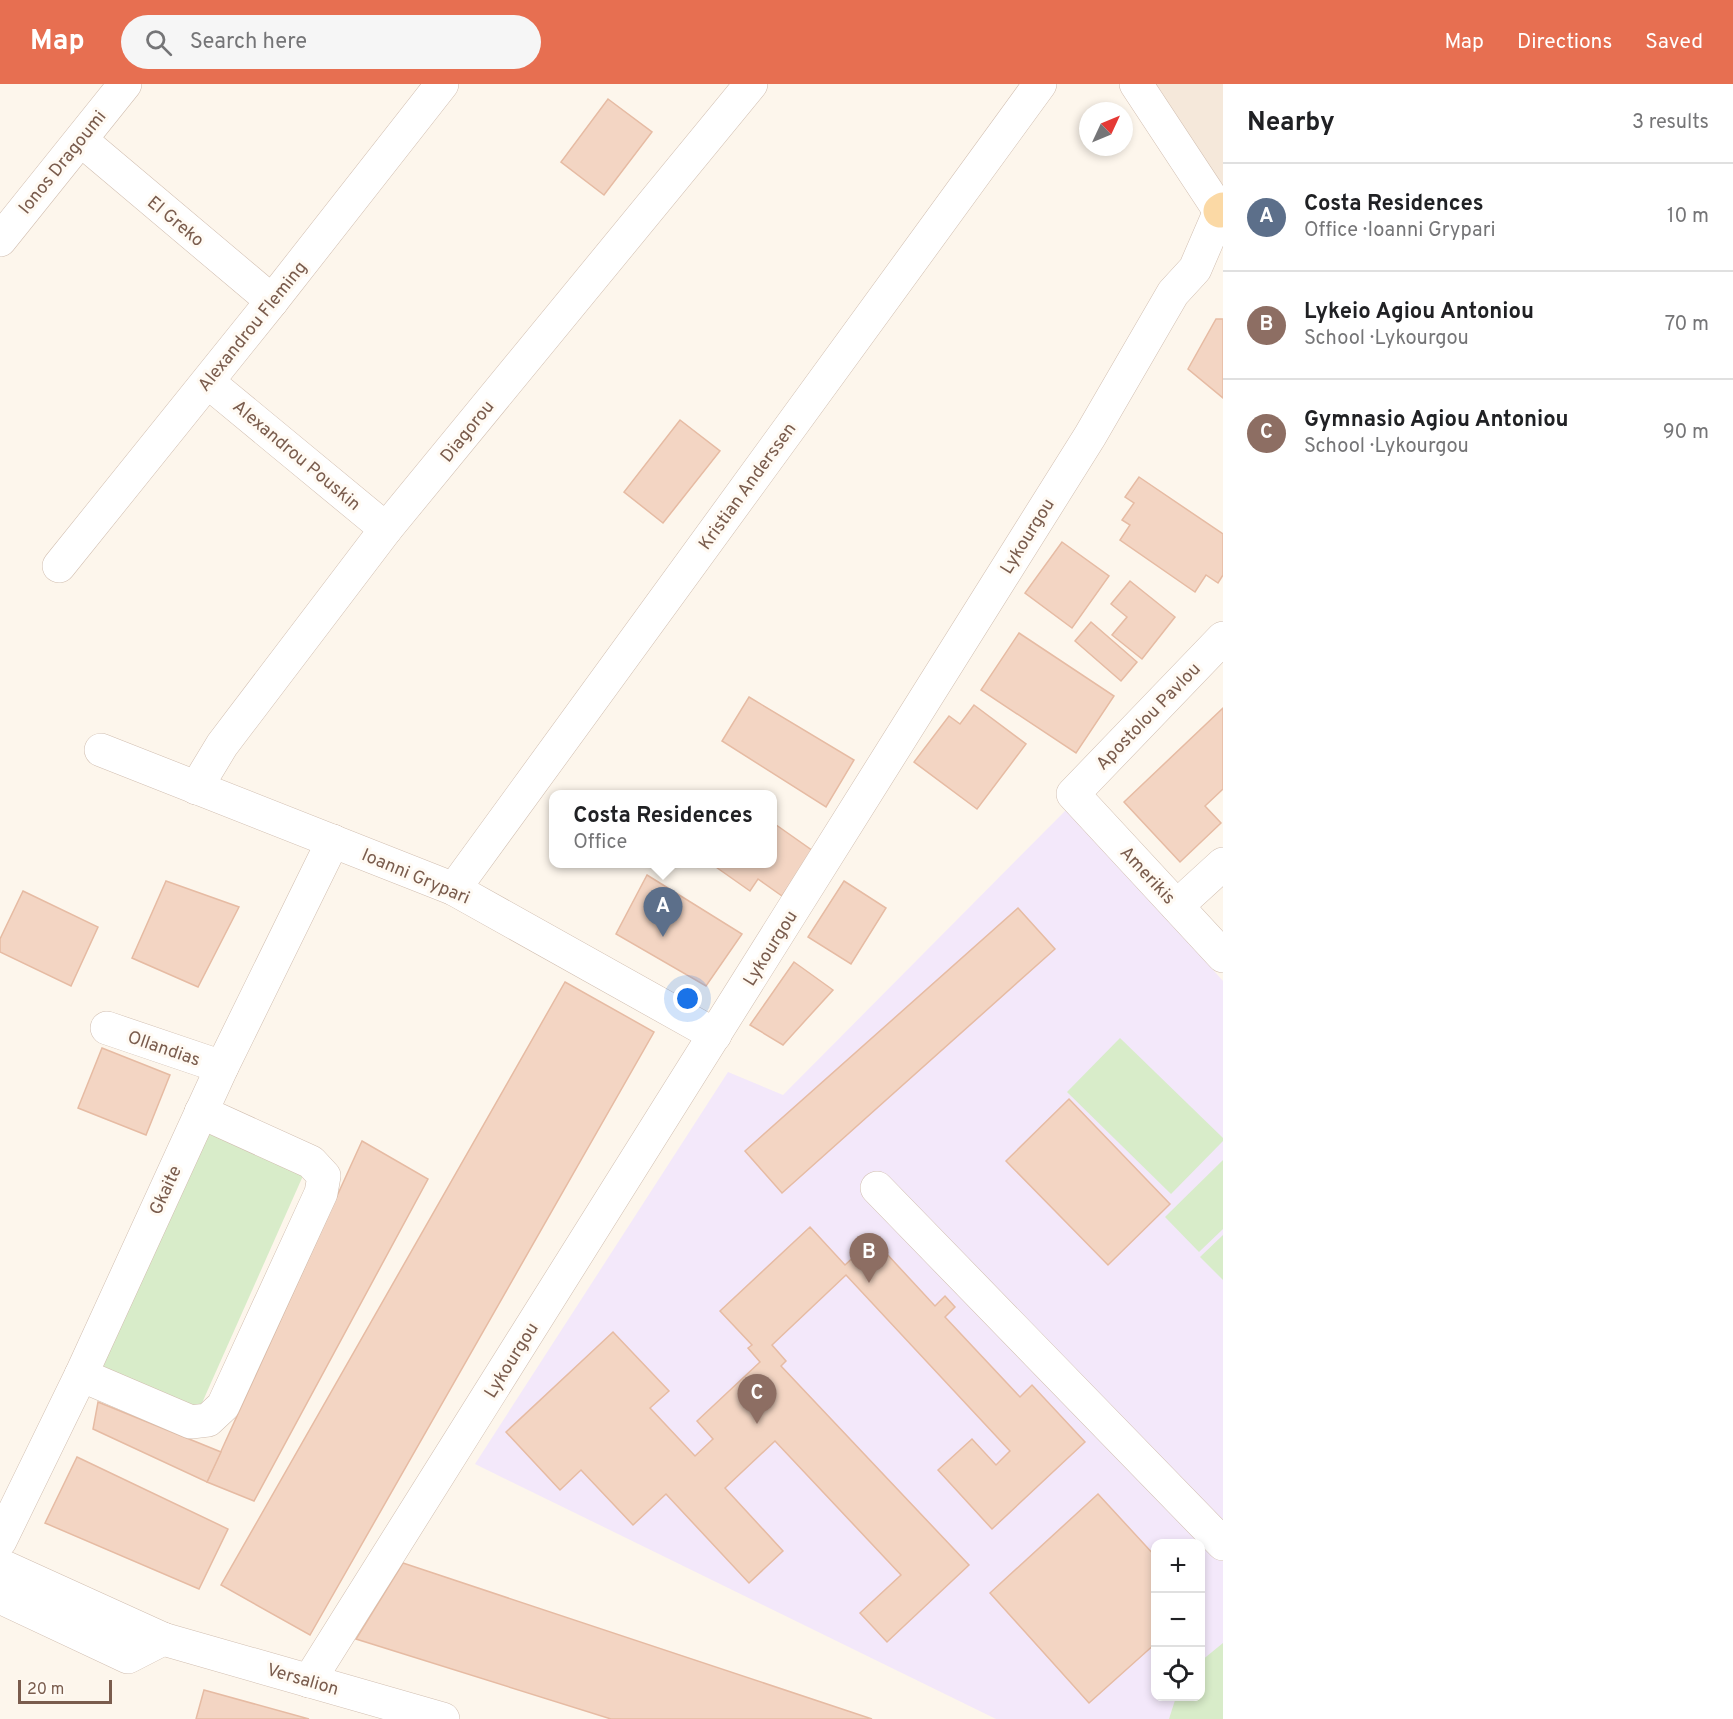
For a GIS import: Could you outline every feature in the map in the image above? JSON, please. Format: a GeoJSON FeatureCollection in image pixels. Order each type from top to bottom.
{"type":"FeatureCollection","features":[{"type":"Feature","properties":{"kind":"street","name":"Ionos Dragoumi"},"geometry":{"type":"LineString","coordinates":[[0,239],[125,84]]}},
{"type":"Feature","properties":{"kind":"street","name":"Alexandrou Fleming"},"geometry":{"type":"LineString","coordinates":[[58,566],[272,302],[442,84]]}},
{"type":"Feature","properties":{"kind":"street","name":"Diagorou"},"geometry":{"type":"LineString","coordinates":[[196,788],[222,745],[386,529],[751,84]]}},
{"type":"Feature","properties":{"kind":"street","name":"Kristian Anderssen"},"geometry":{"type":"LineString","coordinates":[[454,888],[1040,84]]}},
{"type":"Feature","properties":{"kind":"street"},"geometry":{"type":"LineString","coordinates":[[1136,84],[1222,212]]}},
{"type":"Feature","properties":{"kind":"street","name":"El Greko"},"geometry":{"type":"LineString","coordinates":[[81,140],[272,302]]}},
{"type":"Feature","properties":{"kind":"street","name":"Lykourgou"},"geometry":{"type":"LineString","coordinates":[[309,1681],[1090,436],[1173,293],[1195,269],[1222,212]]}},
{"type":"Feature","properties":{"kind":"street","name":"Alexandrou Pouskin"},"geometry":{"type":"LineString","coordinates":[[208,382],[386,529]]}},
{"type":"Feature","properties":{"kind":"street","name":"Apostolou Pavlou"},"geometry":{"type":"LineString","coordinates":[[1073,794],[1223,638]]}},
{"type":"Feature","properties":{"kind":"street","name":"Ioanni Grypari"},"geometry":{"type":"LineString","coordinates":[[101,750],[454,888],[716,1035]]}},
{"type":"Feature","properties":{"kind":"street","name":"Amerikis"},"geometry":{"type":"LineString","coordinates":[[1073,794],[1223,956]]}},
{"type":"Feature","properties":{"kind":"street","name":"Gkaite"},"geometry":{"type":"LineString","coordinates":[[0,1539],[81,1375],[222,1067],[333,841]]}},
{"type":"Feature","properties":{"kind":"street"},"geometry":{"type":"LineString","coordinates":[[1177,906],[1223,864]]}},
{"type":"Feature","properties":{"kind":"street","name":"Ollandias"},"geometry":{"type":"LineString","coordinates":[[107,1028],[222,1067]]}},
{"type":"Feature","properties":{"kind":"street"},"geometry":{"type":"LineString","coordinates":[[81,1375],[191,1422],[208,1420],[223,1406],[316,1203],[324,1176],[311,1162],[201,1112]]}},
{"type":"Feature","properties":{"kind":"street"},"geometry":{"type":"LineString","coordinates":[[877,1188],[1223,1544]]}},
{"type":"Feature","properties":{"kind":"street","name":"Versalion"},"geometry":{"type":"LineString","coordinates":[[0,1565],[163,1639],[443,1719]]}},
{"type":"Feature","properties":{"kind":"street"},"geometry":{"type":"LineString","coordinates":[[0,1597],[128,1657],[163,1639]]}},
{"type":"Feature","properties":{"kind":"shaded area"},"geometry":{"type":"Polygon","coordinates":[[[1149,84],[1223,84],[1223,191],[1149,84]]]}},
{"type":"Feature","properties":{"kind":"shaded area"},"geometry":{"type":"Polygon","coordinates":[[[1068,808],[1223,981],[1223,1719],[996,1719],[475,1464],[728,1072],[783,1095],[1068,808]]]}},
{"type":"Feature","properties":{"kind":"green space"},"geometry":{"type":"Polygon","coordinates":[[[1120,1038],[1223,1138],[1223,1141],[1171,1194],[1067,1092],[1120,1038]]]}},
{"type":"Feature","properties":{"kind":"green space"},"geometry":{"type":"Polygon","coordinates":[[[212,1124],[306,1169],[198,1412],[96,1373],[212,1124]]]}},
{"type":"Feature","properties":{"kind":"green space"},"geometry":{"type":"Polygon","coordinates":[[[1223,1160],[1223,1229],[1199,1252],[1165,1217],[1223,1160]]]}},
{"type":"Feature","properties":{"kind":"green space"},"geometry":{"type":"Polygon","coordinates":[[[1223,1235],[1223,1280],[1200,1257],[1223,1235]]]}},
{"type":"Feature","properties":{"kind":"green space"},"geometry":{"type":"Polygon","coordinates":[[[1223,1643],[1223,1719],[1169,1719],[1175,1701],[1205,1701],[1205,1658],[1223,1643]]]}},
{"type":"Feature","properties":{"kind":"building"},"geometry":{"type":"Polygon","coordinates":[[[608,99],[652,132],[604,195],[561,162],[608,99]]]}},
{"type":"Feature","properties":{"kind":"building"},"geometry":{"type":"Polygon","coordinates":[[[1216,319],[1223,319],[1223,398],[1188,369],[1216,319]]]}},
{"type":"Feature","properties":{"kind":"building"},"geometry":{"type":"Polygon","coordinates":[[[680,420],[720,451],[663,523],[624,492],[680,420]]]}},
{"type":"Feature","properties":{"kind":"building"},"geometry":{"type":"Polygon","coordinates":[[[1139,477],[1223,534],[1223,575],[1218,583],[1206,575],[1195,592],[1120,540],[1130,525],[1122,520],[1134,503],[1125,497],[1139,477]]]}},
{"type":"Feature","properties":{"kind":"building"},"geometry":{"type":"Polygon","coordinates":[[[1062,542],[1109,576],[1072,628],[1025,593],[1062,542]]]}},
{"type":"Feature","properties":{"kind":"building"},"geometry":{"type":"Polygon","coordinates":[[[1130,581],[1175,617],[1142,659],[1112,635],[1127,617],[1111,604],[1130,581]]]}},
{"type":"Feature","properties":{"kind":"building"},"geometry":{"type":"Polygon","coordinates":[[[1091,622],[1137,662],[1121,681],[1075,641],[1091,622]]]}},
{"type":"Feature","properties":{"kind":"building"},"geometry":{"type":"Polygon","coordinates":[[[1019,633],[1114,696],[1076,753],[981,690],[1019,633]]]}},
{"type":"Feature","properties":{"kind":"building"},"geometry":{"type":"Polygon","coordinates":[[[749,697],[854,760],[826,807],[722,741],[749,697]]]}},
{"type":"Feature","properties":{"kind":"building"},"geometry":{"type":"Polygon","coordinates":[[[974,705],[1026,744],[977,809],[914,762],[949,716],[960,724],[974,705]]]}},
{"type":"Feature","properties":{"kind":"building"},"geometry":{"type":"Polygon","coordinates":[[[1223,708],[1223,789],[1205,806],[1221,823],[1180,862],[1124,802],[1223,708]]]}},
{"type":"Feature","properties":{"kind":"building"},"geometry":{"type":"Polygon","coordinates":[[[777,826],[813,851],[782,896],[758,879],[750,891],[717,868],[777,868],[777,826]]]}},
{"type":"Feature","properties":{"kind":"building"},"geometry":{"type":"Polygon","coordinates":[[[647,875],[742,934],[706,986],[616,934],[647,875]]]}},
{"type":"Feature","properties":{"kind":"building"},"geometry":{"type":"Polygon","coordinates":[[[166,881],[239,907],[198,987],[132,958],[166,881]]]}},
{"type":"Feature","properties":{"kind":"building"},"geometry":{"type":"Polygon","coordinates":[[[844,881],[886,908],[851,964],[808,937],[844,881]]]}},
{"type":"Feature","properties":{"kind":"building"},"geometry":{"type":"Polygon","coordinates":[[[23,891],[98,927],[71,986],[0,952],[0,939],[23,891]]]}},
{"type":"Feature","properties":{"kind":"building"},"geometry":{"type":"Polygon","coordinates":[[[1018,908],[1055,949],[782,1193],[745,1151],[1018,908]]]}},
{"type":"Feature","properties":{"kind":"building"},"geometry":{"type":"Polygon","coordinates":[[[794,962],[833,990],[783,1045],[750,1025],[794,962]]]}},
{"type":"Feature","properties":{"kind":"building"},"geometry":{"type":"Polygon","coordinates":[[[565,982],[654,1032],[310,1635],[221,1585],[565,982]]]}},
{"type":"Feature","properties":{"kind":"building"},"geometry":{"type":"Polygon","coordinates":[[[102,1048],[170,1075],[146,1135],[78,1108],[102,1048]]]}},
{"type":"Feature","properties":{"kind":"building"},"geometry":{"type":"Polygon","coordinates":[[[1069,1099],[1170,1204],[1108,1265],[1006,1161],[1069,1099]]]}},
{"type":"Feature","properties":{"kind":"building"},"geometry":{"type":"Polygon","coordinates":[[[362,1141],[428,1179],[254,1501],[207,1482],[362,1141]]]}},
{"type":"Feature","properties":{"kind":"building"},"geometry":{"type":"Polygon","coordinates":[[[810,1227],[845,1265],[873,1239],[935,1306],[945,1296],[955,1307],[945,1317],[1020,1397],[1032,1385],[1085,1442],[992,1529],[938,1470],[972,1439],[996,1465],[1010,1451],[846,1275],[772,1345],[786,1361],[781,1366],[969,1565],[887,1642],[860,1613],[901,1575],[775,1441],[725,1488],[783,1551],[749,1583],[666,1494],[633,1525],[581,1470],[560,1490],[506,1432],[613,1332],[669,1391],[650,1408],[695,1456],[713,1439],[697,1421],[760,1362],[748,1348],[752,1345],[720,1311],[810,1227]]]}},
{"type":"Feature","properties":{"kind":"building"},"geometry":{"type":"Polygon","coordinates":[[[98,1402],[221,1452],[207,1482],[93,1429],[98,1402]]]}},
{"type":"Feature","properties":{"kind":"building"},"geometry":{"type":"Polygon","coordinates":[[[77,1457],[228,1529],[199,1589],[45,1523],[77,1457]]]}},
{"type":"Feature","properties":{"kind":"building"},"geometry":{"type":"Polygon","coordinates":[[[1098,1494],[1151,1552],[1151,1647],[1089,1703],[990,1593],[1098,1494]]]}},
{"type":"Feature","properties":{"kind":"building"},"geometry":{"type":"Polygon","coordinates":[[[403,1563],[872,1719],[611,1719],[356,1639],[403,1563]]]}},
{"type":"Feature","properties":{"kind":"building"},"geometry":{"type":"Polygon","coordinates":[[[204,1690],[309,1719],[196,1719],[204,1690]]]}},
{"type":"Feature","properties":{"kind":"place","name":"Costa Residences"},"geometry":{"type":"Point","coordinates":[663,937]}},
{"type":"Feature","properties":{"kind":"place","name":"Lykeio Agiou Antoniou"},"geometry":{"type":"Point","coordinates":[869,1283]}},
{"type":"Feature","properties":{"kind":"place","name":"Gymnasio Agiou Antoniou"},"geometry":{"type":"Point","coordinates":[757,1424]}}]}
